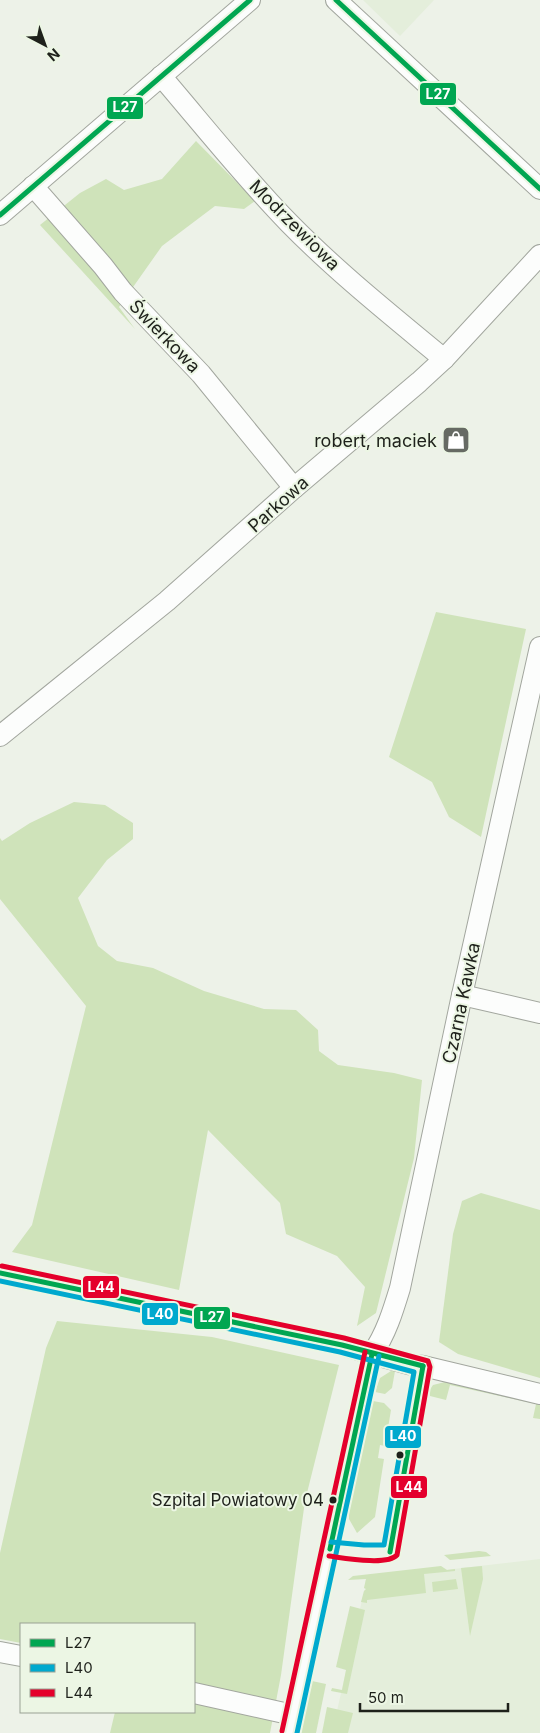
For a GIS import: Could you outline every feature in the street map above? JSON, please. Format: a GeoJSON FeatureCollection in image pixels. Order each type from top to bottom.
{"type":"FeatureCollection","features":[{"type":"Feature","properties":{"kind":"street"},"geometry":{"type":"LineString","coordinates":[[0,215],[250,0]]}},
{"type":"Feature","properties":{"kind":"street"},"geometry":{"type":"LineString","coordinates":[[336,0],[540,189]]}},
{"type":"Feature","properties":{"kind":"street","name":"Modrzewiowa"},"geometry":{"type":"LineString","coordinates":[[161,76],[260,192],[290,224],[325,258],[444,359]]}},
{"type":"Feature","properties":{"kind":"street","name":"Świerkowa"},"geometry":{"type":"LineString","coordinates":[[33,186],[124,292],[201,374],[294,488]]}},
{"type":"Feature","properties":{"kind":"street","name":"Parkowa"},"geometry":{"type":"LineString","coordinates":[[0,736],[167,601],[294,488],[419,382],[444,359],[540,255]]}},
{"type":"Feature","properties":{"kind":"street","name":"Czarna Kawka"},"geometry":{"type":"LineString","coordinates":[[291,1724],[372,1354],[387,1326],[400,1288],[462,995],[540,648]]}},
{"type":"Feature","properties":{"kind":"street"},"geometry":{"type":"LineString","coordinates":[[462,995],[540,1013]]}},
{"type":"Feature","properties":{"kind":"street"},"geometry":{"type":"LineString","coordinates":[[0,1272],[342,1345],[372,1354],[540,1394]]}},
{"type":"Feature","properties":{"kind":"street"},"geometry":{"type":"LineString","coordinates":[[0,1652],[20,1656]]}},
{"type":"Feature","properties":{"kind":"street"},"geometry":{"type":"LineString","coordinates":[[195,1693],[291,1724]]}},
{"type":"Feature","properties":{"kind":"shaded area"},"geometry":{"type":"Polygon","coordinates":[[[363,0],[434,0],[400,36],[363,0]]]}},
{"type":"Feature","properties":{"kind":"shaded area"},"geometry":{"type":"Polygon","coordinates":[[[540,1559],[540,1733],[332,1733],[366,1589],[364,1588],[366,1579],[540,1559]]]}},
{"type":"Feature","properties":{"kind":"green space"},"geometry":{"type":"Polygon","coordinates":[[[196,141],[255,201],[244,209],[215,206],[162,246],[119,307],[135,329],[40,225],[80,193],[106,179],[124,190],[162,179],[196,141]]]}},
{"type":"Feature","properties":{"kind":"green space"},"geometry":{"type":"Polygon","coordinates":[[[436,612],[526,629],[481,837],[449,817],[432,782],[389,757],[436,612]]]}},
{"type":"Feature","properties":{"kind":"green space"},"geometry":{"type":"Polygon","coordinates":[[[74,802],[105,805],[133,823],[133,839],[107,860],[78,898],[98,946],[117,961],[153,968],[204,991],[264,1009],[296,1010],[318,1030],[319,1051],[338,1065],[394,1073],[422,1080],[414,1158],[376,1313],[357,1326],[365,1287],[337,1256],[286,1234],[280,1203],[208,1130],[179,1290],[12,1252],[32,1225],[86,1006],[0,899],[0,838],[2,841],[30,823],[74,802]]]}},
{"type":"Feature","properties":{"kind":"green space"},"geometry":{"type":"Polygon","coordinates":[[[481,1193],[540,1210],[540,1378],[458,1354],[439,1342],[453,1234],[462,1201],[481,1193]]]}},
{"type":"Feature","properties":{"kind":"green space"},"geometry":{"type":"Polygon","coordinates":[[[57,1321],[212,1337],[339,1365],[305,1501],[281,1675],[270,1733],[110,1733],[115,1713],[195,1713],[195,1623],[20,1623],[20,1643],[0,1639],[0,1553],[46,1348],[57,1321]]]}},
{"type":"Feature","properties":{"kind":"green space"},"geometry":{"type":"Polygon","coordinates":[[[391,1371],[395,1371],[392,1388],[385,1394],[375,1392],[380,1378],[391,1371]]]}},
{"type":"Feature","properties":{"kind":"green space"},"geometry":{"type":"Polygon","coordinates":[[[445,1382],[540,1402],[540,1419],[533,1418],[536,1404],[450,1385],[446,1400],[430,1396],[429,1391],[433,1385],[445,1382]]]}},
{"type":"Feature","properties":{"kind":"green space"},"geometry":{"type":"Polygon","coordinates":[[[373,1401],[384,1403],[391,1410],[385,1446],[380,1445],[378,1458],[384,1459],[375,1517],[357,1533],[349,1519],[349,1512],[373,1401]]]}},
{"type":"Feature","properties":{"kind":"green space"},"geometry":{"type":"Polygon","coordinates":[[[486,1552],[491,1556],[450,1560],[444,1555],[486,1552]]]}},
{"type":"Feature","properties":{"kind":"green space"},"geometry":{"type":"Polygon","coordinates":[[[441,1566],[447,1570],[455,1569],[455,1571],[424,1574],[426,1593],[367,1600],[367,1603],[361,1602],[366,1589],[364,1588],[366,1579],[348,1580],[353,1576],[441,1566]]]}},
{"type":"Feature","properties":{"kind":"green space"},"geometry":{"type":"Polygon","coordinates":[[[482,1566],[483,1579],[470,1636],[461,1568],[482,1566]]]}},
{"type":"Feature","properties":{"kind":"green space"},"geometry":{"type":"Polygon","coordinates":[[[456,1579],[458,1589],[433,1592],[432,1582],[456,1579]]]}},
{"type":"Feature","properties":{"kind":"green space"},"geometry":{"type":"Polygon","coordinates":[[[350,1606],[365,1610],[347,1694],[331,1691],[332,1688],[342,1690],[346,1670],[336,1667],[350,1606]]]}},
{"type":"Feature","properties":{"kind":"green space"},"geometry":{"type":"Polygon","coordinates":[[[312,1681],[326,1684],[316,1733],[301,1733],[312,1681]]]}},
{"type":"Feature","properties":{"kind":"green space"},"geometry":{"type":"Polygon","coordinates":[[[327,1707],[353,1713],[348,1733],[322,1733],[327,1707]]]}},
{"type":"Feature","properties":{"kind":"transit line","name":"L27"},"geometry":{"type":"LineString","coordinates":[[0,215],[250,0]]}},
{"type":"Feature","properties":{"kind":"transit line","name":"L27"},"geometry":{"type":"LineString","coordinates":[[336,0],[540,189]]}},
{"type":"Feature","properties":{"kind":"transit line","name":"L44"},"geometry":{"type":"LineString","coordinates":[[2,1266],[344,1338],[428,1361],[430,1367],[397,1555],[392,1558],[375,1561],[329,1556]]}},
{"type":"Feature","properties":{"kind":"transit line","name":"L27"},"geometry":{"type":"LineString","coordinates":[[0,1273],[342,1345],[423,1366]]}},
{"type":"Feature","properties":{"kind":"transit line","name":"L40"},"geometry":{"type":"LineString","coordinates":[[0,1281],[340,1352],[414,1372],[384,1545],[331,1542]]}},
{"type":"Feature","properties":{"kind":"transit line","name":"L44"},"geometry":{"type":"LineString","coordinates":[[282,1731],[365,1352]]}},
{"type":"Feature","properties":{"kind":"transit line","name":"L27"},"geometry":{"type":"LineString","coordinates":[[330,1549],[372,1354]]}},
{"type":"Feature","properties":{"kind":"transit line","name":"L40"},"geometry":{"type":"LineString","coordinates":[[297,1733],[379,1356]]}},
{"type":"Feature","properties":{"kind":"transit line","name":"L27"},"geometry":{"type":"LineString","coordinates":[[390,1552],[423,1366]]}},
{"type":"Feature","properties":{"kind":"place","name":"robert, maciek"},"geometry":{"type":"Point","coordinates":[456,440]}},
{"type":"Feature","properties":{"kind":"place","name":"Szpital Powiatowy 04"},"geometry":{"type":"Point","coordinates":[333,1500]}}]}
